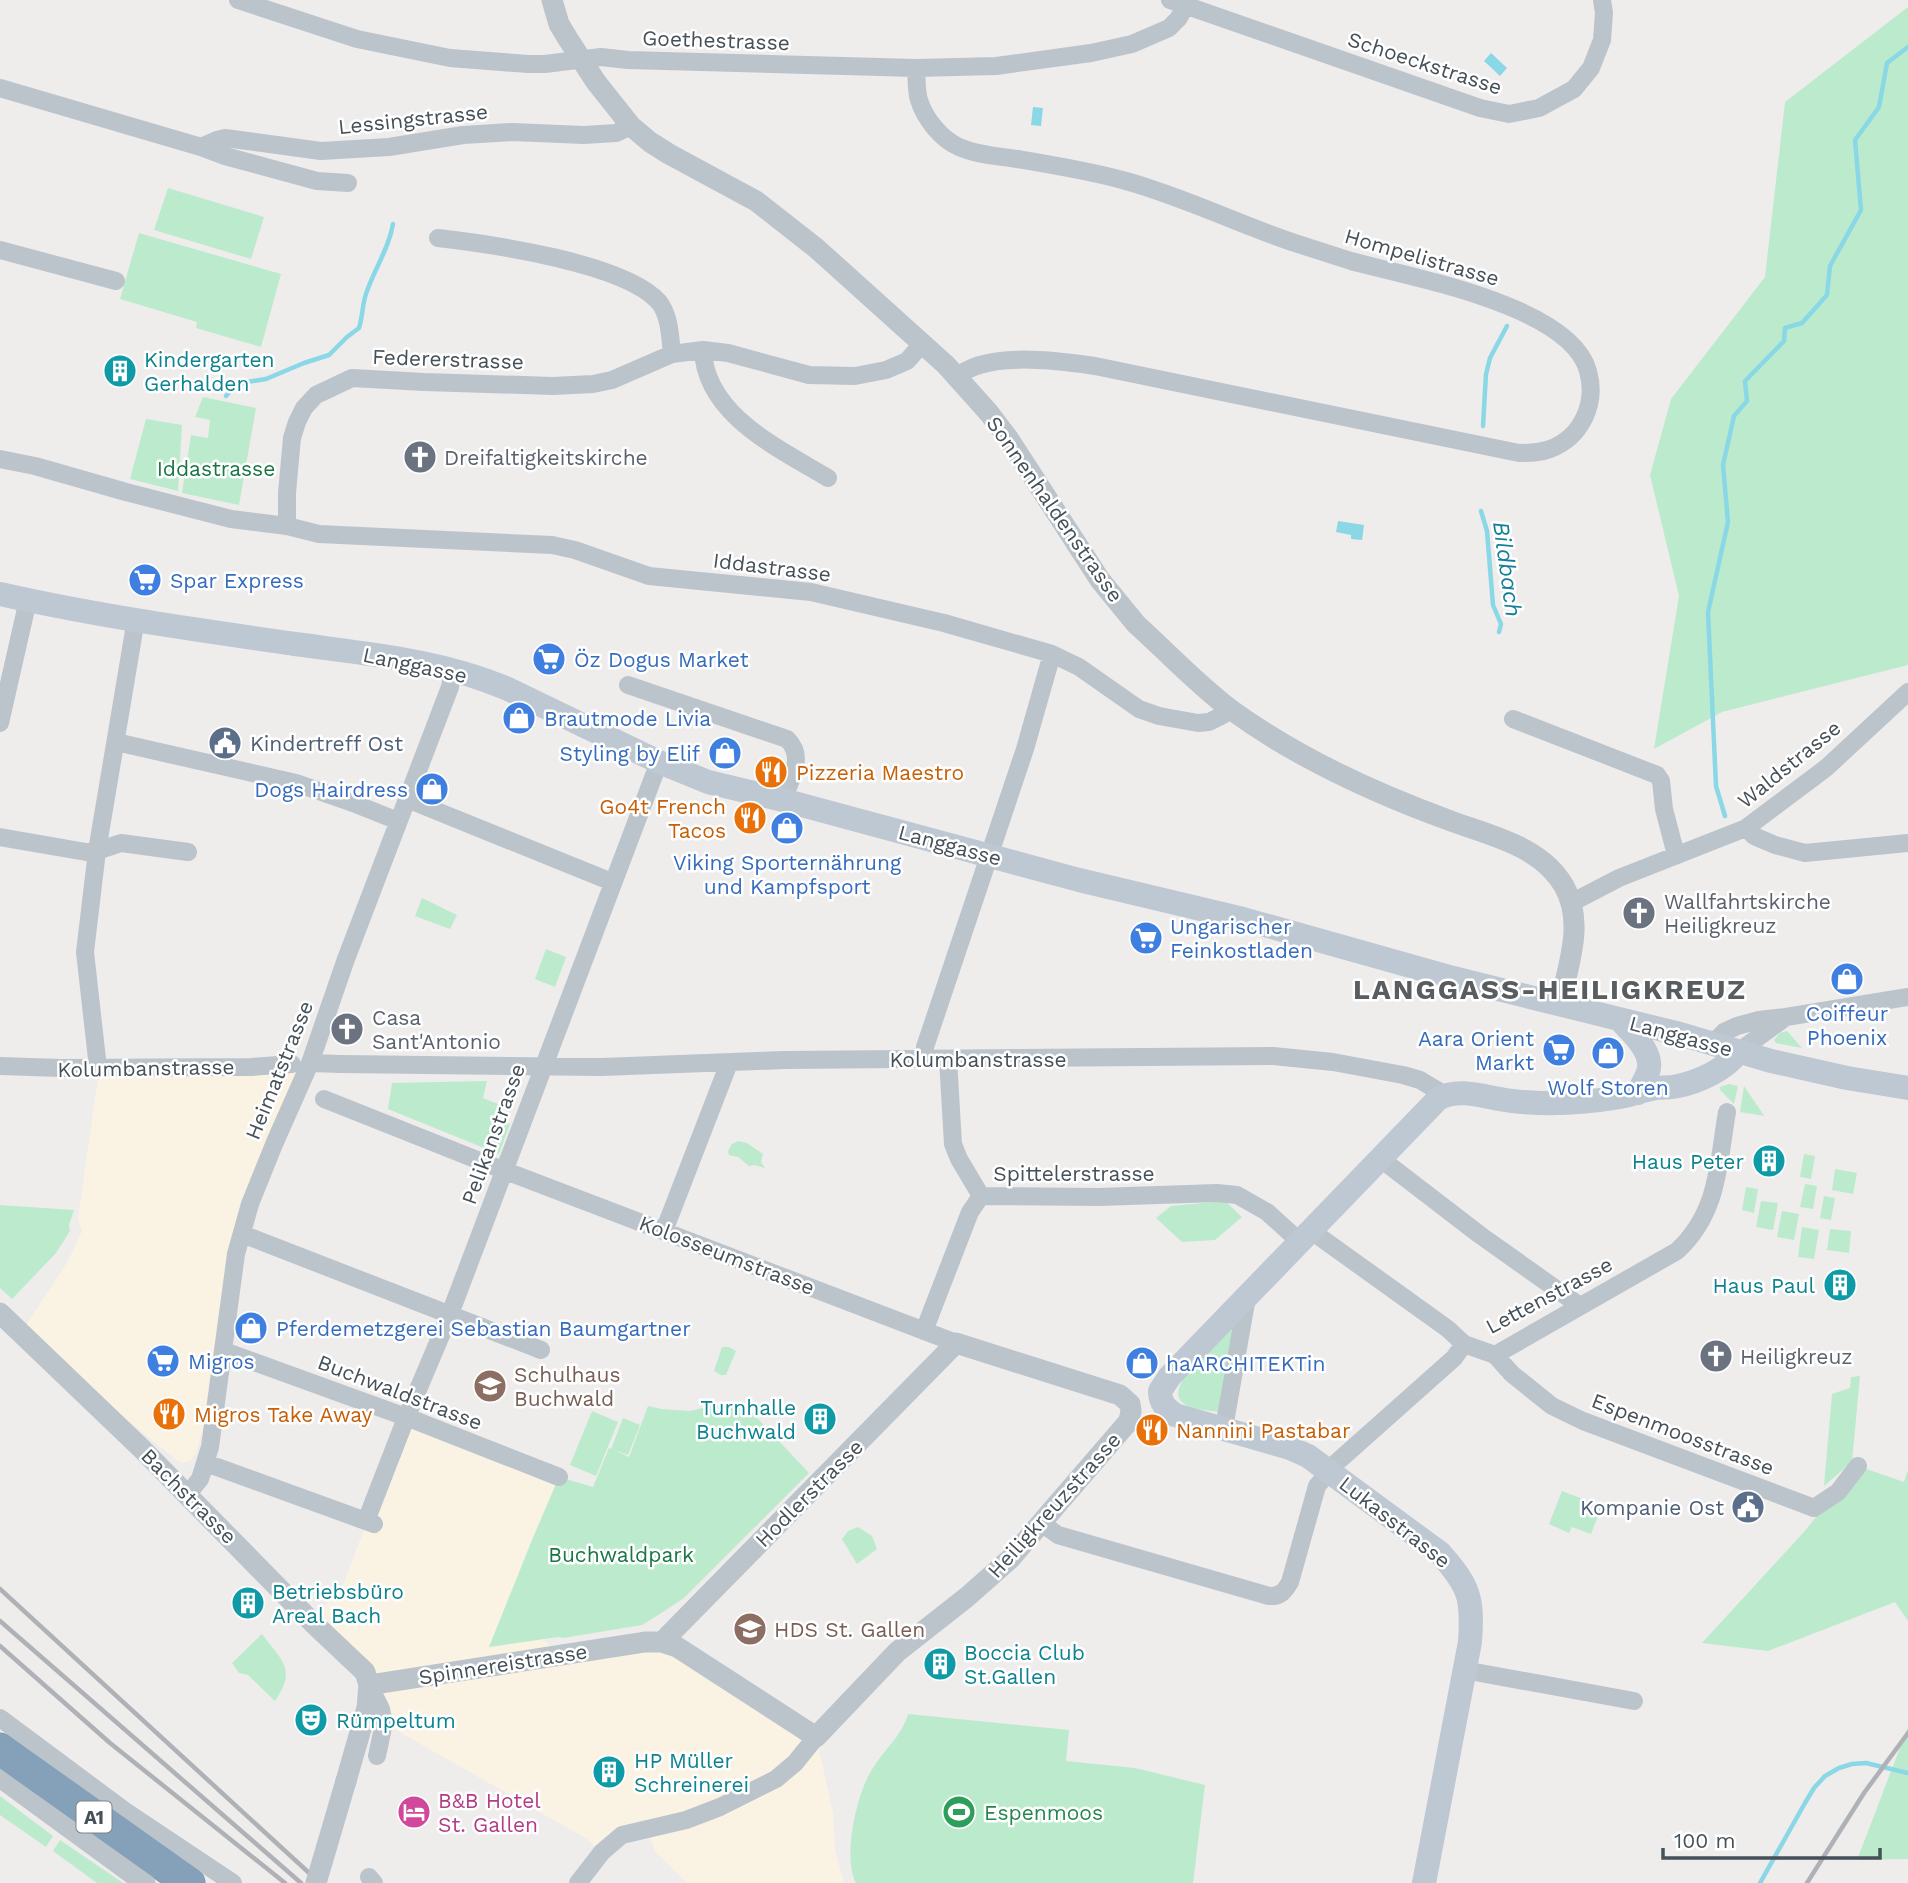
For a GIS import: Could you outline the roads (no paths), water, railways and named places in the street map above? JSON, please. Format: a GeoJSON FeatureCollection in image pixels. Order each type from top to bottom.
{"type":"FeatureCollection","features":[{"type":"Feature","properties":{"kind":"highway","name":"A1"},"geometry":{"type":"LineString","coordinates":[[0,1749],[189,1883]]}},
{"type":"Feature","properties":{"kind":"main road","name":"Langgasse"},"geometry":{"type":"LineString","coordinates":[[0,594],[248,637],[400,657],[453,670],[488,680],[659,762],[708,782],[1243,919],[1453,978],[1738,1052],[1847,1078],[1908,1087]]}},
{"type":"Feature","properties":{"kind":"main road"},"geometry":{"type":"LineString","coordinates":[[1620,1020],[1646,1052],[1649,1062],[1647,1090]]}},
{"type":"Feature","properties":{"kind":"main road","name":"Kolumbanstrasse"},"geometry":{"type":"LineString","coordinates":[[1647,1090],[1698,1062],[1712,1044]]}},
{"type":"Feature","properties":{"kind":"main road","name":"Kolumbanstrasse"},"geometry":{"type":"LineString","coordinates":[[1445,1095],[1475,1094],[1511,1101],[1561,1103],[1603,1100],[1647,1090],[1678,1087],[1715,1072],[1738,1052]]}},
{"type":"Feature","properties":{"kind":"main road"},"geometry":{"type":"LineString","coordinates":[[1160,1398],[1160,1391],[1170,1376],[1438,1099],[1445,1095]]}},
{"type":"Feature","properties":{"kind":"main road","name":"Lukasstrasse"},"geometry":{"type":"LineString","coordinates":[[1160,1398],[1175,1415],[1290,1448],[1308,1456],[1440,1553],[1465,1585],[1470,1605],[1470,1642],[1424,1883]]}},
{"type":"Feature","properties":{"kind":"street","name":"Goethestrasse"},"geometry":{"type":"LineString","coordinates":[[238,0],[357,39],[450,58],[528,64],[601,57],[916,68],[996,66],[1091,53],[1132,44],[1169,28],[1178,19],[1178,3]]}},
{"type":"Feature","properties":{"kind":"street","name":"Sonnenhaldenstrasse"},"geometry":{"type":"LineString","coordinates":[[552,0],[559,24],[581,59],[631,126],[669,154],[756,201],[816,248],[923,343],[989,413],[1008,438],[1100,580],[1126,612],[1228,707],[1271,737],[1319,765],[1423,811],[1520,847],[1549,867],[1557,875],[1571,903],[1575,923],[1575,935],[1560,1004]]}},
{"type":"Feature","properties":{"kind":"street","name":"Schoeckstrasse"},"geometry":{"type":"LineString","coordinates":[[1178,3],[1480,108],[1509,114],[1539,108],[1574,89],[1591,68],[1602,40],[1602,0]]}},
{"type":"Feature","properties":{"kind":"street","name":"Hompelistrasse"},"geometry":{"type":"LineString","coordinates":[[916,68],[919,99],[927,117],[941,135],[959,147],[1127,181],[1293,242],[1352,261],[1474,293],[1555,329],[1582,355],[1590,383],[1589,404],[1583,421],[1572,436],[1537,453],[1519,453],[1056,360],[1018,359],[977,366],[964,370],[956,378]]}},
{"type":"Feature","properties":{"kind":"street","name":"Lessingstrasse"},"geometry":{"type":"LineString","coordinates":[[0,88],[225,156],[317,181],[348,183]]}},
{"type":"Feature","properties":{"kind":"street","name":"Lessingstrasse"},"geometry":{"type":"LineString","coordinates":[[201,147],[225,138],[321,150],[389,148],[463,135],[512,132],[584,135],[616,133],[631,126]]}},
{"type":"Feature","properties":{"kind":"street"},"geometry":{"type":"LineString","coordinates":[[439,238],[493,244],[529,252],[601,271],[640,286],[661,304],[666,315],[672,354]]}},
{"type":"Feature","properties":{"kind":"street"},"geometry":{"type":"LineString","coordinates":[[0,250],[116,281]]}},
{"type":"Feature","properties":{"kind":"street","name":"Federerstrasse"},"geometry":{"type":"LineString","coordinates":[[287,526],[287,493],[296,422],[316,395],[352,378],[553,386],[593,384],[612,380],[672,354],[703,350],[728,353],[809,375],[855,376],[886,370],[907,361],[923,343]]}},
{"type":"Feature","properties":{"kind":"street"},"geometry":{"type":"LineString","coordinates":[[703,350],[703,361],[708,375],[723,402],[736,418],[752,432],[828,478]]}},
{"type":"Feature","properties":{"kind":"street","name":"Iddastrasse"},"geometry":{"type":"LineString","coordinates":[[0,459],[231,519],[287,526],[319,534],[552,545],[575,550],[649,576],[811,592],[944,623],[1052,654],[1079,667],[1139,709],[1159,716],[1198,723],[1209,722],[1223,715],[1228,707]]}},
{"type":"Feature","properties":{"kind":"street"},"geometry":{"type":"LineString","coordinates":[[0,723],[28,600]]}},
{"type":"Feature","properties":{"kind":"street"},"geometry":{"type":"LineString","coordinates":[[98,1068],[85,952],[97,851],[136,619]]}},
{"type":"Feature","properties":{"kind":"street"},"geometry":{"type":"LineString","coordinates":[[924,1059],[925,1047],[1026,749],[1052,654]]}},
{"type":"Feature","properties":{"kind":"street","name":"Heimatstrasse"},"geometry":{"type":"LineString","coordinates":[[188,1494],[200,1479],[210,1447],[236,1254],[250,1204],[301,1063],[342,971],[450,687],[453,670]]}},
{"type":"Feature","properties":{"kind":"street"},"geometry":{"type":"LineString","coordinates":[[628,685],[787,739],[795,749],[797,759],[783,800]]}},
{"type":"Feature","properties":{"kind":"street","name":"Waldstrasse"},"geometry":{"type":"LineString","coordinates":[[1571,903],[1619,878],[1746,828],[1826,768],[1908,692]]}},
{"type":"Feature","properties":{"kind":"street"},"geometry":{"type":"LineString","coordinates":[[1513,719],[1657,775],[1661,781],[1664,809],[1676,855]]}},
{"type":"Feature","properties":{"kind":"street"},"geometry":{"type":"LineString","coordinates":[[116,741],[296,783],[398,821]]}},
{"type":"Feature","properties":{"kind":"street","name":"Pelikanstrasse"},"geometry":{"type":"LineString","coordinates":[[206,1463],[370,1523],[406,1418],[450,1314],[659,762]]}},
{"type":"Feature","properties":{"kind":"street"},"geometry":{"type":"LineString","coordinates":[[407,799],[612,882]]}},
{"type":"Feature","properties":{"kind":"street"},"geometry":{"type":"LineString","coordinates":[[1746,828],[1754,836],[1775,845],[1805,853],[1908,843]]}},
{"type":"Feature","properties":{"kind":"street"},"geometry":{"type":"LineString","coordinates":[[0,837],[86,852],[121,843],[188,852]]}},
{"type":"Feature","properties":{"kind":"street"},"geometry":{"type":"LineString","coordinates":[[1712,1044],[1724,1032],[1759,1020],[1908,997]]}},
{"type":"Feature","properties":{"kind":"street"},"geometry":{"type":"LineString","coordinates":[[1738,1052],[1786,1017]]}},
{"type":"Feature","properties":{"kind":"street","name":"Kolumbanstrasse"},"geometry":{"type":"LineString","coordinates":[[0,1066],[251,1067],[301,1063],[647,1066],[924,1059],[1273,1056],[1333,1062],[1403,1075],[1420,1080],[1445,1095]]}},
{"type":"Feature","properties":{"kind":"street"},"geometry":{"type":"LineString","coordinates":[[948,1059],[953,1144],[981,1196]]}},
{"type":"Feature","properties":{"kind":"street"},"geometry":{"type":"LineString","coordinates":[[664,1231],[729,1063]]}},
{"type":"Feature","properties":{"kind":"street","name":"Kolosseumstrasse"},"geometry":{"type":"LineString","coordinates":[[324,1099],[956,1343],[1121,1395],[1130,1404]]}},
{"type":"Feature","properties":{"kind":"street","name":"Lettenstrasse"},"geometry":{"type":"LineString","coordinates":[[1041,1523],[1058,1535],[1276,1597],[1290,1582],[1317,1486],[1329,1470],[1454,1358],[1464,1344],[1495,1355],[1678,1251],[1694,1233],[1711,1202],[1727,1112]]}},
{"type":"Feature","properties":{"kind":"street"},"geometry":{"type":"LineString","coordinates":[[1381,1159],[1480,1236],[1580,1306]]}},
{"type":"Feature","properties":{"kind":"street","name":"Spittelerstrasse"},"geometry":{"type":"LineString","coordinates":[[924,1331],[970,1211],[981,1196],[1237,1195],[1305,1235]]}},
{"type":"Feature","properties":{"kind":"street"},"geometry":{"type":"LineString","coordinates":[[242,1234],[541,1350]]}},
{"type":"Feature","properties":{"kind":"street"},"geometry":{"type":"LineString","coordinates":[[1305,1235],[1448,1329],[1464,1344]]}},
{"type":"Feature","properties":{"kind":"street"},"geometry":{"type":"LineString","coordinates":[[1224,1428],[1247,1297]]}},
{"type":"Feature","properties":{"kind":"street","name":"Bachstrasse"},"geometry":{"type":"LineString","coordinates":[[0,1313],[188,1494],[312,1622],[365,1672],[369,1685]]}},
{"type":"Feature","properties":{"kind":"street","name":"Hodlerstrasse"},"geometry":{"type":"LineString","coordinates":[[662,1642],[956,1343]]}},
{"type":"Feature","properties":{"kind":"street","name":"Buchwaldstrasse"},"geometry":{"type":"LineString","coordinates":[[223,1351],[559,1477]]}},
{"type":"Feature","properties":{"kind":"street","name":"Espenmoosstrasse"},"geometry":{"type":"LineString","coordinates":[[1495,1355],[1513,1374],[1552,1406],[1583,1421],[1814,1508],[1838,1492],[1858,1466]]}},
{"type":"Feature","properties":{"kind":"street"},"geometry":{"type":"LineString","coordinates":[[1130,1404],[1160,1398]]}},
{"type":"Feature","properties":{"kind":"street","name":"Heiligkreuzstrasse"},"geometry":{"type":"LineString","coordinates":[[578,1883],[601,1852],[622,1835],[686,1820],[729,1802],[782,1774],[890,1658],[999,1570],[1129,1421],[1130,1404]]}},
{"type":"Feature","properties":{"kind":"street"},"geometry":{"type":"LineString","coordinates":[[662,1642],[677,1647],[816,1737]]}},
{"type":"Feature","properties":{"kind":"street","name":"Spinnereistrasse"},"geometry":{"type":"LineString","coordinates":[[369,1685],[633,1644],[662,1642]]}},
{"type":"Feature","properties":{"kind":"street"},"geometry":{"type":"LineString","coordinates":[[1464,1670],[1634,1701]]}},
{"type":"Feature","properties":{"kind":"street"},"geometry":{"type":"LineString","coordinates":[[369,1685],[381,1709],[384,1723],[377,1756]]}},
{"type":"Feature","properties":{"kind":"street"},"geometry":{"type":"LineString","coordinates":[[316,1883],[367,1708],[369,1685]]}},
{"type":"Feature","properties":{"kind":"street"},"geometry":{"type":"LineString","coordinates":[[0,1718],[125,1811],[233,1883]]}},
{"type":"Feature","properties":{"kind":"street"},"geometry":{"type":"LineString","coordinates":[[0,1777],[145,1883]]}},
{"type":"Feature","properties":{"kind":"water"},"geometry":{"type":"Polygon","coordinates":[[[1491,53],[1507,68],[1500,76],[1484,61],[1491,53]]]}},
{"type":"Feature","properties":{"kind":"water"},"geometry":{"type":"Polygon","coordinates":[[[1033,107],[1043,108],[1041,126],[1031,125],[1033,107]]]}},
{"type":"Feature","properties":{"kind":"water"},"geometry":{"type":"Polygon","coordinates":[[[1338,521],[1364,525],[1362,540],[1351,539],[1351,535],[1336,532],[1338,521]]]}},
{"type":"Feature","properties":{"kind":"waterway"},"geometry":{"type":"LineString","coordinates":[[1725,816],[1716,786],[1708,612],[1728,522],[1723,465],[1734,416],[1747,401],[1745,381],[1784,341],[1785,328],[1802,323],[1827,295],[1830,266],[1861,210],[1855,140],[1879,107],[1887,63],[1908,47]]}},
{"type":"Feature","properties":{"kind":"waterway"},"geometry":{"type":"LineString","coordinates":[[226,396],[232,389],[247,382],[266,379],[329,355],[359,328],[365,296],[393,224]]}},
{"type":"Feature","properties":{"kind":"waterway","name":"Bildbach"},"geometry":{"type":"LineString","coordinates":[[1483,426],[1486,374],[1490,358],[1507,326]]}},
{"type":"Feature","properties":{"kind":"waterway","name":"Bildbach"},"geometry":{"type":"LineString","coordinates":[[1481,511],[1487,531],[1493,605],[1501,624],[1499,632]]}},
{"type":"Feature","properties":{"kind":"waterway"},"geometry":{"type":"LineString","coordinates":[[1760,1883],[1814,1788],[1825,1776],[1839,1768],[1866,1763],[1908,1773]]}},
{"type":"Feature","properties":{"kind":"railway"},"geometry":{"type":"LineString","coordinates":[[0,1589],[320,1883]]}},
{"type":"Feature","properties":{"kind":"railway"},"geometry":{"type":"LineString","coordinates":[[0,1621],[301,1883]]}},
{"type":"Feature","properties":{"kind":"railway"},"geometry":{"type":"LineString","coordinates":[[0,1646],[110,1743],[285,1883]]}},
{"type":"Feature","properties":{"kind":"railway"},"geometry":{"type":"LineString","coordinates":[[1807,1883],[1864,1793],[1908,1733]]}},
{"type":"Feature","properties":{"kind":"place","name":"Kindergarten Gerhalden"},"geometry":{"type":"Point","coordinates":[120,371]}},
{"type":"Feature","properties":{"kind":"place","name":"Dreifaltigkeitskirche"},"geometry":{"type":"Point","coordinates":[420,457]}},
{"type":"Feature","properties":{"kind":"place","name":"Spar Express"},"geometry":{"type":"Point","coordinates":[145,580]}},
{"type":"Feature","properties":{"kind":"place","name":"Öz Dogus Market"},"geometry":{"type":"Point","coordinates":[549,659]}},
{"type":"Feature","properties":{"kind":"place","name":"Brautmode Livia"},"geometry":{"type":"Point","coordinates":[519,718]}},
{"type":"Feature","properties":{"kind":"place","name":"Kindertreff Ost"},"geometry":{"type":"Point","coordinates":[225,743]}},
{"type":"Feature","properties":{"kind":"place","name":"Styling by Elif"},"geometry":{"type":"Point","coordinates":[725,753]}},
{"type":"Feature","properties":{"kind":"place","name":"Pizzeria Maestro"},"geometry":{"type":"Point","coordinates":[771,772]}},
{"type":"Feature","properties":{"kind":"place","name":"Dogs Hairdress"},"geometry":{"type":"Point","coordinates":[432,789]}},
{"type":"Feature","properties":{"kind":"place","name":"Go4t French Tacos"},"geometry":{"type":"Point","coordinates":[750,818]}},
{"type":"Feature","properties":{"kind":"place","name":"Viking Sporternährung und Kampfsport"},"geometry":{"type":"Point","coordinates":[787,828]}},
{"type":"Feature","properties":{"kind":"place","name":"Wallfahrtskirche Heiligkreuz"},"geometry":{"type":"Point","coordinates":[1639,913]}},
{"type":"Feature","properties":{"kind":"place","name":"Ungarischer Feinkostladen"},"geometry":{"type":"Point","coordinates":[1146,938]}},
{"type":"Feature","properties":{"kind":"place","name":"Coiffeur Phoenix"},"geometry":{"type":"Point","coordinates":[1847,979]}},
{"type":"Feature","properties":{"kind":"place","name":"Casa Sant'Antonio"},"geometry":{"type":"Point","coordinates":[347,1029]}},
{"type":"Feature","properties":{"kind":"place","name":"Aara Orient Markt"},"geometry":{"type":"Point","coordinates":[1559,1050]}},
{"type":"Feature","properties":{"kind":"place","name":"Wolf Storen"},"geometry":{"type":"Point","coordinates":[1608,1053]}},
{"type":"Feature","properties":{"kind":"place","name":"Haus Peter"},"geometry":{"type":"Point","coordinates":[1769,1161]}},
{"type":"Feature","properties":{"kind":"place","name":"Haus Paul"},"geometry":{"type":"Point","coordinates":[1840,1285]}},
{"type":"Feature","properties":{"kind":"place","name":"Pferdemetzgerei Sebastian Baumgartner"},"geometry":{"type":"Point","coordinates":[251,1328]}},
{"type":"Feature","properties":{"kind":"place","name":"Heiligkreuz"},"geometry":{"type":"Point","coordinates":[1716,1356]}},
{"type":"Feature","properties":{"kind":"place","name":"Migros"},"geometry":{"type":"Point","coordinates":[163,1361]}},
{"type":"Feature","properties":{"kind":"place","name":"haARCHITEKTin"},"geometry":{"type":"Point","coordinates":[1142,1363]}},
{"type":"Feature","properties":{"kind":"place","name":"Schulhaus Buchwald"},"geometry":{"type":"Point","coordinates":[490,1386]}},
{"type":"Feature","properties":{"kind":"place","name":"Migros Take Away"},"geometry":{"type":"Point","coordinates":[169,1414]}},
{"type":"Feature","properties":{"kind":"place","name":"Turnhalle Buchwald"},"geometry":{"type":"Point","coordinates":[820,1419]}},
{"type":"Feature","properties":{"kind":"place","name":"Nannini Pastabar"},"geometry":{"type":"Point","coordinates":[1152,1430]}},
{"type":"Feature","properties":{"kind":"place","name":"Kompanie Ost"},"geometry":{"type":"Point","coordinates":[1748,1507]}},
{"type":"Feature","properties":{"kind":"place","name":"Betriebsbüro Areal Bach"},"geometry":{"type":"Point","coordinates":[248,1603]}},
{"type":"Feature","properties":{"kind":"place","name":"HDS St. Gallen"},"geometry":{"type":"Point","coordinates":[750,1629]}},
{"type":"Feature","properties":{"kind":"place","name":"Boccia Club St.Gallen"},"geometry":{"type":"Point","coordinates":[940,1664]}},
{"type":"Feature","properties":{"kind":"place","name":"Rümpeltum"},"geometry":{"type":"Point","coordinates":[311,1720]}},
{"type":"Feature","properties":{"kind":"place","name":"HP Müller Schreinerei"},"geometry":{"type":"Point","coordinates":[609,1772]}},
{"type":"Feature","properties":{"kind":"place","name":"B&B Hotel St. Gallen"},"geometry":{"type":"Point","coordinates":[414,1812]}},
{"type":"Feature","properties":{"kind":"place","name":"Espenmoos"},"geometry":{"type":"Point","coordinates":[959,1812]}},
{"type":"Feature","properties":{"kind":"district","name":"LANGGASS-HEILIGKREUZ"},"geometry":{"type":"Point","coordinates":[1550,989]}},
{"type":"Feature","properties":{"kind":"park label","name":"Buchwaldpark"},"geometry":{"type":"Point","coordinates":[621,1554]}}]}
